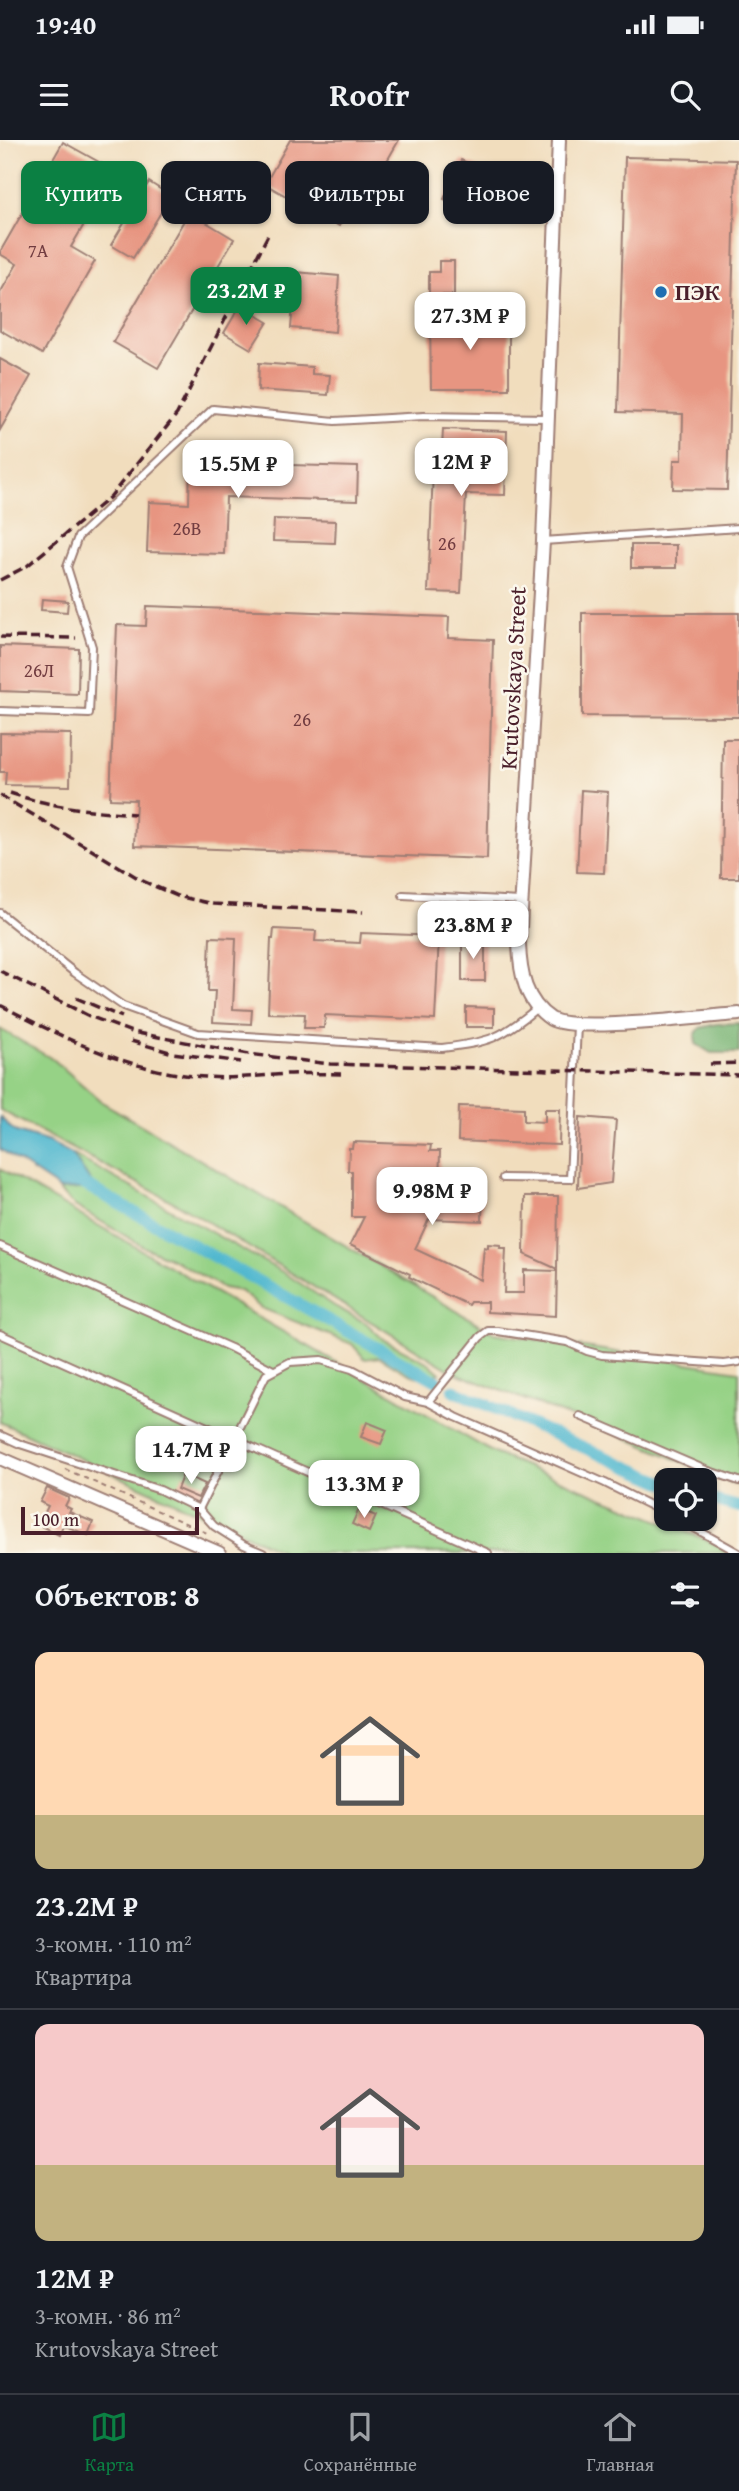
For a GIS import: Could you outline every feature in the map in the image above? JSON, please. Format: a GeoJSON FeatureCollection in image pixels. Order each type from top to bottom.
{"type":"FeatureCollection","features":[{"type":"Feature","properties":{"kind":"street","name":"Krutovskaya Street"},"geometry":{"type":"LineString","coordinates":[[537,1008],[525,986],[520,967],[521,901],[543,541],[559,140]]}},
{"type":"Feature","properties":{"kind":"street"},"geometry":{"type":"LineString","coordinates":[[537,1008],[559,1022],[577,1025],[739,1014]]}},
{"type":"Feature","properties":{"kind":"street"},"geometry":{"type":"LineString","coordinates":[[0,1458],[219,1553]]}},
{"type":"Feature","properties":{"kind":"street"},"geometry":{"type":"LineString","coordinates":[[185,1553],[192,1541]]}},
{"type":"Feature","properties":{"kind":"lane"},"geometry":{"type":"LineString","coordinates":[[0,711],[89,714],[92,647],[67,567],[78,537],[213,409],[335,421],[424,416],[547,418]]}},
{"type":"Feature","properties":{"kind":"lane"},"geometry":{"type":"LineString","coordinates":[[543,541],[739,528]]}},
{"type":"Feature","properties":{"kind":"lane"},"geometry":{"type":"LineString","coordinates":[[402,895],[521,901]]}},
{"type":"Feature","properties":{"kind":"lane"},"geometry":{"type":"LineString","coordinates":[[0,912],[75,973],[123,1006],[198,1033],[442,1048],[481,1043],[509,1031],[537,1008]]}},
{"type":"Feature","properties":{"kind":"lane"},"geometry":{"type":"LineString","coordinates":[[503,1178],[570,1179],[577,1025]]}},
{"type":"Feature","properties":{"kind":"lane"},"geometry":{"type":"LineString","coordinates":[[0,1246],[231,1348],[273,1370]]}},
{"type":"Feature","properties":{"kind":"lane"},"geometry":{"type":"LineString","coordinates":[[428,1402],[480,1337],[488,1331],[567,1342],[602,1355],[724,1364],[739,1362]]}},
{"type":"Feature","properties":{"kind":"lane"},"geometry":{"type":"LineString","coordinates":[[0,1334],[488,1553]]}},
{"type":"Feature","properties":{"kind":"lane"},"geometry":{"type":"LineString","coordinates":[[200,1509],[266,1376],[290,1362],[321,1360],[352,1369],[405,1397],[428,1402],[654,1508]]}},
{"type":"Feature","properties":{"kind":"lane"},"geometry":{"type":"LineString","coordinates":[[580,1416],[706,1470],[739,1481]]}},
{"type":"Feature","properties":{"kind":"lane"},"geometry":{"type":"LineString","coordinates":[[0,1435],[160,1490],[200,1509],[214,1526],[244,1545],[263,1553]]}},
{"type":"Feature","properties":{"kind":"lane"},"geometry":{"type":"LineString","coordinates":[[700,1531],[739,1553]]}},
{"type":"Feature","properties":{"kind":"path"},"geometry":{"type":"LineString","coordinates":[[60,1467],[216,1537]]}},
{"type":"Feature","properties":{"kind":"path"},"geometry":{"type":"LineString","coordinates":[[168,1516],[187,1503]]}},
{"type":"Feature","properties":{"kind":"green space"},"geometry":{"type":"Polygon","coordinates":[[[739,1023],[739,1053],[711,1053],[696,1044],[695,1035],[700,1028],[739,1023]]]}},
{"type":"Feature","properties":{"kind":"green space"},"geometry":{"type":"Polygon","coordinates":[[[0,1029],[54,1060],[102,1102],[494,1333],[739,1371],[739,1486],[717,1477],[717,1468],[697,1468],[624,1437],[455,1373],[183,1207],[0,1110],[0,1029]]]}},
{"type":"Feature","properties":{"kind":"green space"},"geometry":{"type":"Polygon","coordinates":[[[72,1154],[286,1274],[366,1323],[384,1340],[429,1363],[440,1373],[416,1376],[380,1357],[365,1359],[352,1344],[261,1308],[240,1291],[223,1288],[174,1260],[148,1249],[75,1206],[58,1190],[94,1188],[72,1154]]]}},
{"type":"Feature","properties":{"kind":"green space"},"geometry":{"type":"Polygon","coordinates":[[[0,1169],[496,1454],[654,1519],[654,1531],[684,1531],[738,1553],[286,1553],[0,1422],[0,1169]]]}},
{"type":"Feature","properties":{"kind":"water"},"geometry":{"type":"Polygon","coordinates":[[[0,1117],[14,1131],[49,1142],[72,1154],[95,1188],[58,1190],[0,1149],[0,1117]]]}},
{"type":"Feature","properties":{"kind":"building"},"geometry":{"type":"Polygon","coordinates":[[[290,140],[399,140],[387,161],[285,161],[285,195],[271,187],[271,173],[290,140]]]}},
{"type":"Feature","properties":{"kind":"building"},"geometry":{"type":"Polygon","coordinates":[[[63,142],[97,161],[52,161],[63,142]]]}},
{"type":"Feature","properties":{"kind":"building"},"geometry":{"type":"Polygon","coordinates":[[[625,157],[736,160],[727,490],[673,489],[674,460],[682,460],[683,414],[618,412],[625,157]]]}},
{"type":"Feature","properties":{"kind":"building"},"geometry":{"type":"Polygon","coordinates":[[[149,182],[161,190],[161,212],[133,258],[111,245],[124,224],[147,224],[149,182]]]}},
{"type":"Feature","properties":{"kind":"building"},"geometry":{"type":"Polygon","coordinates":[[[21,215],[21,224],[84,224],[71,247],[95,261],[42,354],[0,330],[0,293],[17,264],[0,252],[21,215]]]}},
{"type":"Feature","properties":{"kind":"building"},"geometry":{"type":"Polygon","coordinates":[[[182,224],[209,224],[234,239],[158,368],[113,342],[182,224]]]}},
{"type":"Feature","properties":{"kind":"building"},"geometry":{"type":"Polygon","coordinates":[[[439,261],[454,261],[454,295],[429,295],[429,272],[439,272],[439,261]]]}},
{"type":"Feature","properties":{"kind":"building"},"geometry":{"type":"Polygon","coordinates":[[[296,272],[339,276],[335,332],[291,328],[296,272]]]}},
{"type":"Feature","properties":{"kind":"building"},"geometry":{"type":"Polygon","coordinates":[[[240,306],[268,322],[251,349],[224,333],[240,306]]]}},
{"type":"Feature","properties":{"kind":"building"},"geometry":{"type":"Polygon","coordinates":[[[509,315],[509,389],[431,389],[430,316],[509,315]]]}},
{"type":"Feature","properties":{"kind":"building"},"geometry":{"type":"Polygon","coordinates":[[[0,359],[31,376],[0,430],[0,359]]]}},
{"type":"Feature","properties":{"kind":"building"},"geometry":{"type":"Polygon","coordinates":[[[259,363],[312,367],[312,374],[330,375],[328,395],[258,390],[259,363]]]}},
{"type":"Feature","properties":{"kind":"building"},"geometry":{"type":"Polygon","coordinates":[[[443,429],[507,431],[505,495],[466,494],[461,593],[428,592],[433,471],[441,471],[443,429]]]}},
{"type":"Feature","properties":{"kind":"building"},"geometry":{"type":"Polygon","coordinates":[[[190,462],[358,467],[357,501],[226,497],[224,554],[147,552],[149,502],[189,504],[190,462]]]}},
{"type":"Feature","properties":{"kind":"building"},"geometry":{"type":"Polygon","coordinates":[[[274,519],[336,521],[335,543],[273,541],[274,519]]]}},
{"type":"Feature","properties":{"kind":"building"},"geometry":{"type":"Polygon","coordinates":[[[631,545],[676,545],[676,568],[631,568],[631,545]]]}},
{"type":"Feature","properties":{"kind":"building"},"geometry":{"type":"Polygon","coordinates":[[[42,599],[68,601],[67,612],[41,610],[42,599]]]}},
{"type":"Feature","properties":{"kind":"building"},"geometry":{"type":"Polygon","coordinates":[[[147,606],[449,617],[448,638],[493,640],[487,859],[134,846],[136,800],[110,799],[117,625],[146,626],[147,606]]]}},
{"type":"Feature","properties":{"kind":"building"},"geometry":{"type":"Polygon","coordinates":[[[582,613],[739,613],[739,717],[582,716],[582,613]]]}},
{"type":"Feature","properties":{"kind":"building"},"geometry":{"type":"Polygon","coordinates":[[[0,646],[79,649],[78,694],[0,691],[0,646]]]}},
{"type":"Feature","properties":{"kind":"building"},"geometry":{"type":"Polygon","coordinates":[[[0,733],[71,734],[70,786],[5,785],[6,772],[0,772],[0,733]]]}},
{"type":"Feature","properties":{"kind":"building"},"geometry":{"type":"Polygon","coordinates":[[[723,739],[739,739],[739,878],[721,878],[723,739]]]}},
{"type":"Feature","properties":{"kind":"building"},"geometry":{"type":"Polygon","coordinates":[[[581,790],[608,792],[604,873],[577,872],[581,790]]]}},
{"type":"Feature","properties":{"kind":"building"},"geometry":{"type":"Polygon","coordinates":[[[274,929],[316,931],[315,941],[360,943],[361,933],[439,936],[435,1020],[325,1015],[324,1028],[304,1028],[305,1014],[268,1013],[271,939],[274,929]]]}},
{"type":"Feature","properties":{"kind":"building"},"geometry":{"type":"Polygon","coordinates":[[[210,937],[236,938],[233,1009],[252,1010],[251,1024],[213,1022],[215,991],[208,991],[210,937]]]}},
{"type":"Feature","properties":{"kind":"building"},"geometry":{"type":"Polygon","coordinates":[[[462,941],[485,942],[485,981],[462,981],[462,941]]]}},
{"type":"Feature","properties":{"kind":"building"},"geometry":{"type":"Polygon","coordinates":[[[466,1007],[494,1008],[494,1027],[466,1027],[466,1007]]]}},
{"type":"Feature","properties":{"kind":"building"},"geometry":{"type":"Polygon","coordinates":[[[459,1106],[524,1108],[524,1121],[545,1122],[545,1109],[560,1109],[559,1145],[458,1141],[459,1106]]]}},
{"type":"Feature","properties":{"kind":"building"},"geometry":{"type":"Polygon","coordinates":[[[580,1117],[616,1120],[611,1183],[578,1188],[580,1117]]]}},
{"type":"Feature","properties":{"kind":"building"},"geometry":{"type":"Polygon","coordinates":[[[353,1142],[431,1145],[430,1151],[440,1151],[439,1186],[483,1187],[482,1221],[429,1219],[415,1249],[481,1280],[484,1247],[488,1248],[488,1244],[501,1245],[500,1248],[506,1248],[504,1293],[524,1293],[524,1270],[557,1271],[556,1316],[487,1312],[487,1302],[470,1302],[468,1305],[350,1245],[364,1217],[352,1217],[352,1171],[348,1171],[349,1148],[352,1148],[353,1142]]]}},
{"type":"Feature","properties":{"kind":"building"},"geometry":{"type":"Polygon","coordinates":[[[525,1196],[558,1196],[557,1269],[524,1254],[525,1196]]]}},
{"type":"Feature","properties":{"kind":"building"},"geometry":{"type":"Polygon","coordinates":[[[367,1422],[387,1430],[381,1444],[361,1437],[367,1422]]]}},
{"type":"Feature","properties":{"kind":"building"},"geometry":{"type":"Polygon","coordinates":[[[183,1474],[205,1484],[198,1498],[177,1489],[183,1474]]]}},
{"type":"Feature","properties":{"kind":"building"},"geometry":{"type":"Polygon","coordinates":[[[47,1488],[69,1498],[65,1506],[71,1509],[69,1512],[93,1522],[88,1535],[63,1525],[59,1535],[39,1525],[48,1506],[40,1502],[47,1488]]]}},
{"type":"Feature","properties":{"kind":"building"},"geometry":{"type":"Polygon","coordinates":[[[359,1509],[376,1516],[369,1532],[352,1524],[359,1509]]]}},
{"type":"Feature","properties":{"kind":"waterway"},"geometry":{"type":"LineString","coordinates":[[78,1181],[437,1381]]}},
{"type":"Feature","properties":{"kind":"waterway"},"geometry":{"type":"LineString","coordinates":[[453,1390],[654,1478]]}},
{"type":"Feature","properties":{"kind":"waterway"},"geometry":{"type":"LineString","coordinates":[[717,1501],[739,1507]]}},
{"type":"Feature","properties":{"kind":"railway"},"geometry":{"type":"LineString","coordinates":[[0,580],[27,566],[110,497],[177,414],[269,233]]}},
{"type":"Feature","properties":{"kind":"railway"},"geometry":{"type":"LineString","coordinates":[[0,637],[76,638]]}},
{"type":"Feature","properties":{"kind":"railway"},"geometry":{"type":"LineString","coordinates":[[10,793],[56,805],[135,814]]}},
{"type":"Feature","properties":{"kind":"railway"},"geometry":{"type":"LineString","coordinates":[[0,795],[143,881],[177,896],[213,904],[363,912]]}},
{"type":"Feature","properties":{"kind":"railway"},"geometry":{"type":"LineString","coordinates":[[0,971],[89,1016],[132,1032],[249,1054],[330,1064],[739,1075]]}},
{"type":"Feature","properties":{"kind":"railway"},"geometry":{"type":"LineString","coordinates":[[76,998],[122,1017]]}},
{"type":"Feature","properties":{"kind":"railway"},"geometry":{"type":"LineString","coordinates":[[0,1005],[99,1052],[152,1069],[226,1078],[345,1074]]}},
{"type":"Feature","properties":{"kind":"railway"},"geometry":{"type":"LineString","coordinates":[[131,1041],[173,1053],[241,1062]]}},
{"type":"Feature","properties":{"kind":"railway"},"geometry":{"type":"LineString","coordinates":[[710,1064],[739,1063]]}},
{"type":"Feature","properties":{"kind":"place","name":"ПЭК"},"geometry":{"type":"Point","coordinates":[661,292]}}]}
